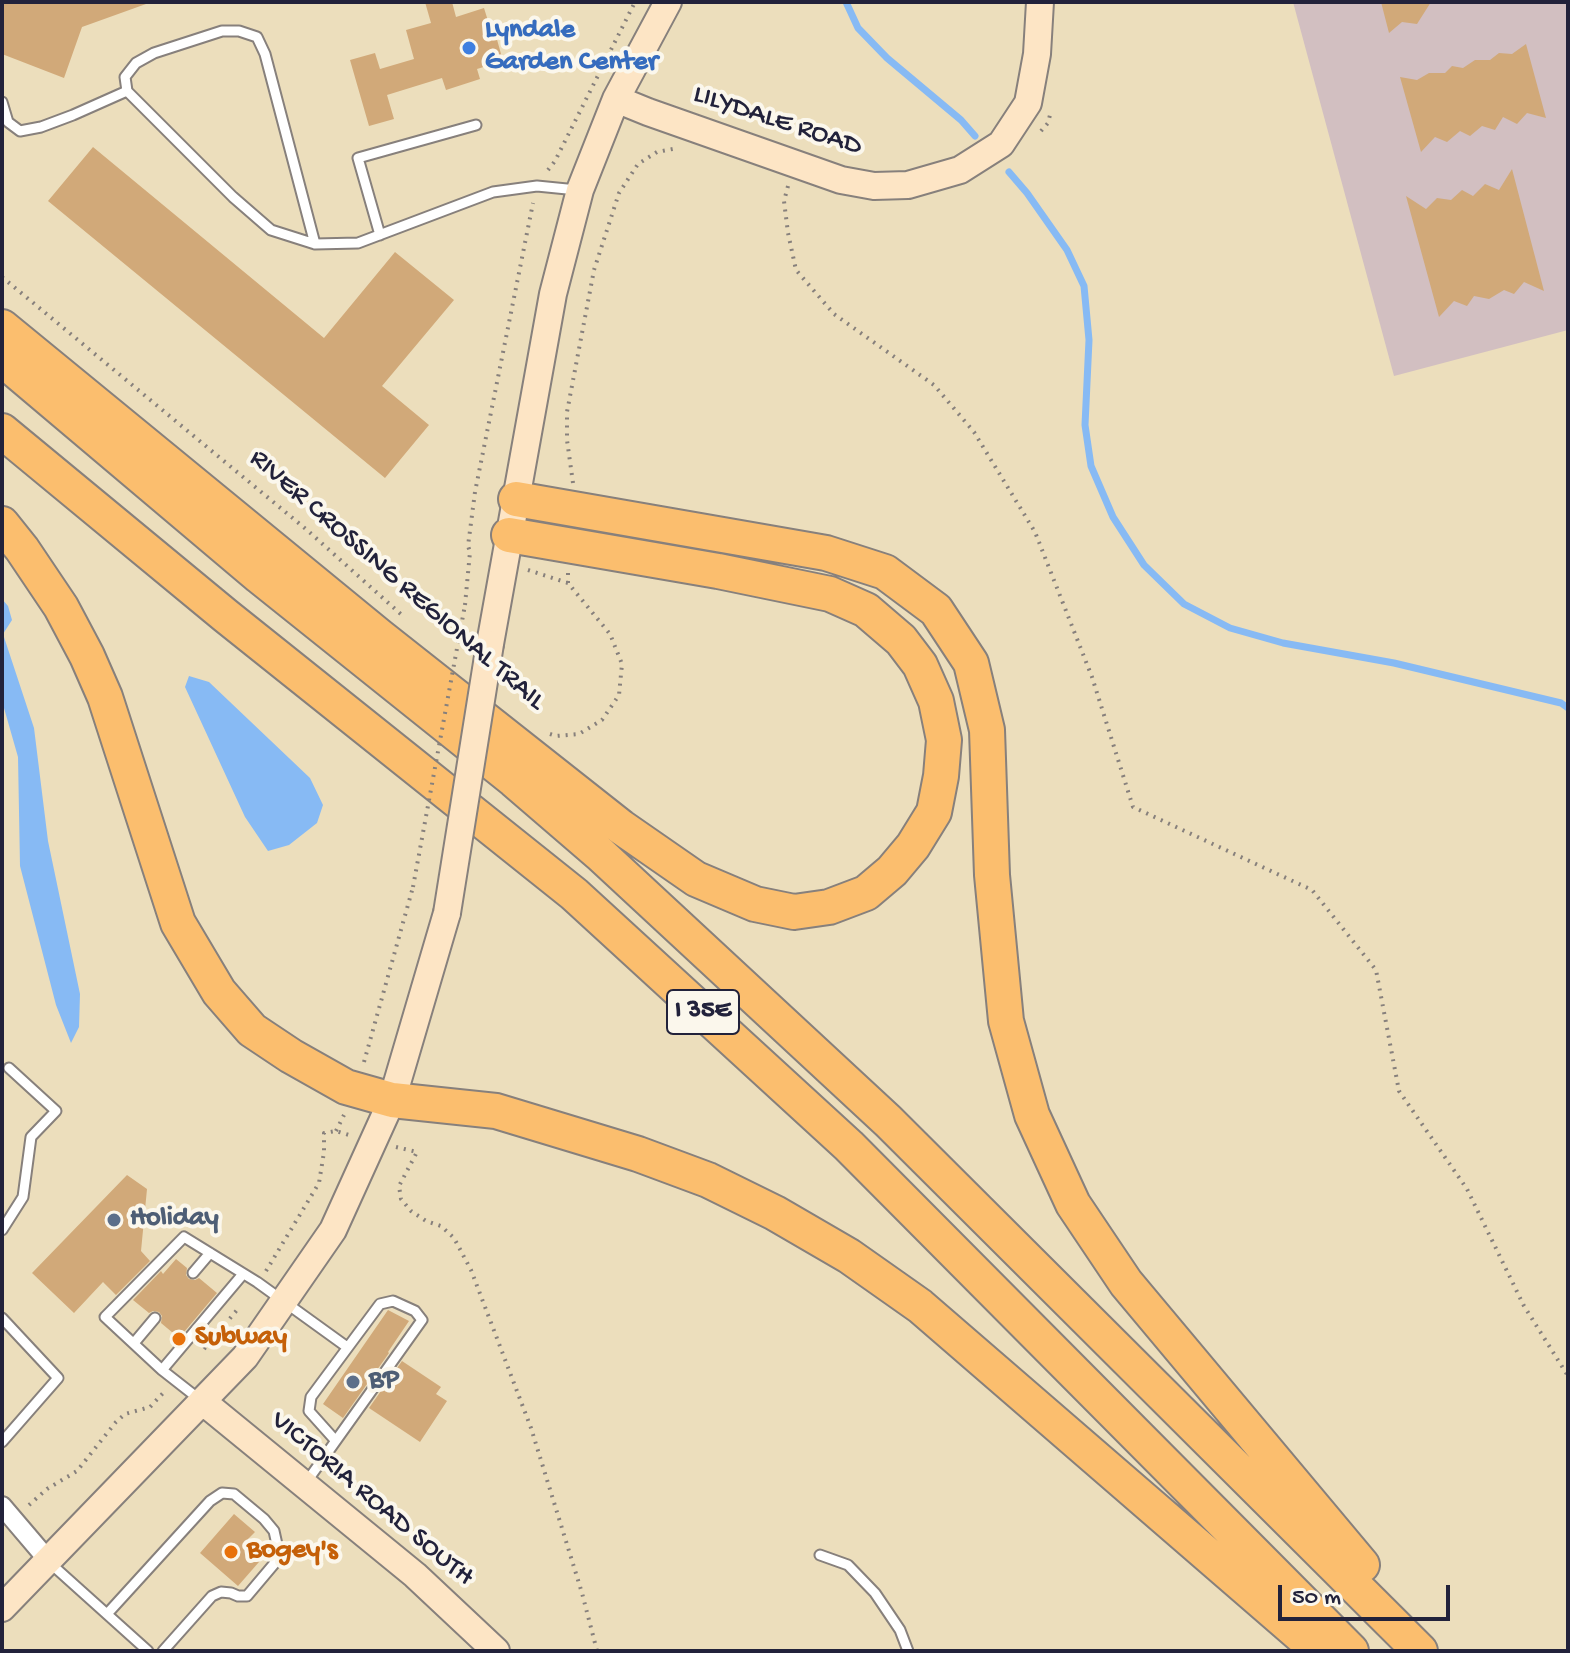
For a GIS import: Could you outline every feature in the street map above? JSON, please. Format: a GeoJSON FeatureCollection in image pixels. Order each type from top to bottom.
{"type":"FeatureCollection","features":[{"type":"Feature","properties":{"kind":"highway"},"geometry":{"type":"LineString","coordinates":[[2,327],[391,645],[621,827],[696,879],[755,904],[794,912],[829,907],[866,893],[892,871],[913,846],[934,812],[944,740],[936,701],[920,665],[901,640],[866,610],[830,594],[718,571],[567,546],[507,549]]}},
{"type":"Feature","properties":{"kind":"highway","name":"I 35E"},"geometry":{"type":"LineString","coordinates":[[2,359],[259,576],[514,780],[600,854],[888,1121],[1420,1651]]}},
{"type":"Feature","properties":{"kind":"highway","name":"I 35E"},"geometry":{"type":"LineString","coordinates":[[2,431],[226,616],[574,894],[849,1146],[1351,1651]]}},
{"type":"Feature","properties":{"kind":"highway"},"geometry":{"type":"LineString","coordinates":[[516,499],[826,553],[885,572],[936,610],[971,663],[987,730],[992,875],[1006,1021],[1032,1115],[1073,1204],[1126,1283],[1434,1651]]}},
{"type":"Feature","properties":{"kind":"highway"},"geometry":{"type":"LineString","coordinates":[[2,524],[61,607],[87,656],[105,697],[178,923],[219,992],[252,1030],[346,1087],[392,1100],[496,1111],[638,1154],[708,1180],[775,1213],[849,1256],[920,1306],[1319,1651]]}},
{"type":"Feature","properties":{"kind":"street"},"geometry":{"type":"LineString","coordinates":[[2,1608],[245,1357],[333,1230],[392,1100],[447,913],[490,644],[553,294],[580,190],[616,99],[668,2]]}},
{"type":"Feature","properties":{"kind":"street","name":"LILYDALE ROAD"},"geometry":{"type":"LineString","coordinates":[[616,99],[841,180],[874,186],[908,185],[960,170],[1001,144],[1028,103],[1037,54],[1040,2]]}},
{"type":"Feature","properties":{"kind":"street","name":"VICTORIA ROAD SOUTH"},"geometry":{"type":"LineString","coordinates":[[202,1401],[415,1575],[496,1651]]}},
{"type":"Feature","properties":{"kind":"street"},"geometry":{"type":"LineString","coordinates":[[2,1506],[48,1560]]}},
{"type":"Feature","properties":{"kind":"lane"},"geometry":{"type":"LineString","coordinates":[[315,244],[265,54],[257,37],[239,31],[222,31],[154,53],[136,63],[125,77],[127,91],[233,197],[271,230],[315,244],[358,243],[493,192],[537,186],[580,190]]}},
{"type":"Feature","properties":{"kind":"lane"},"geometry":{"type":"LineString","coordinates":[[2,102],[8,122],[20,131],[41,127],[127,91]]}},
{"type":"Feature","properties":{"kind":"lane"},"geometry":{"type":"LineString","coordinates":[[380,235],[358,158],[476,125]]}},
{"type":"Feature","properties":{"kind":"lane"},"geometry":{"type":"LineString","coordinates":[[2,1230],[23,1197],[31,1137],[56,1111],[9,1068]]}},
{"type":"Feature","properties":{"kind":"lane"},"geometry":{"type":"LineString","coordinates":[[202,1401],[162,1370],[105,1317],[184,1237],[284,1300],[347,1347]]}},
{"type":"Feature","properties":{"kind":"lane"},"geometry":{"type":"LineString","coordinates":[[193,1273],[210,1253]]}},
{"type":"Feature","properties":{"kind":"lane"},"geometry":{"type":"LineString","coordinates":[[162,1370],[243,1274]]}},
{"type":"Feature","properties":{"kind":"lane"},"geometry":{"type":"LineString","coordinates":[[305,1484],[422,1320],[415,1311],[393,1301],[380,1304],[311,1397],[309,1411],[335,1440]]}},
{"type":"Feature","properties":{"kind":"lane"},"geometry":{"type":"LineString","coordinates":[[2,1318],[58,1378],[2,1442]]}},
{"type":"Feature","properties":{"kind":"lane"},"geometry":{"type":"LineString","coordinates":[[134,1343],[155,1318]]}},
{"type":"Feature","properties":{"kind":"lane"},"geometry":{"type":"LineString","coordinates":[[107,1614],[210,1501],[222,1493],[234,1494],[274,1531],[278,1549],[274,1564],[247,1596],[221,1592],[212,1596],[163,1651]]}},
{"type":"Feature","properties":{"kind":"lane"},"geometry":{"type":"LineString","coordinates":[[820,1555],[848,1565],[875,1593],[900,1630],[908,1651]]}},
{"type":"Feature","properties":{"kind":"lane"},"geometry":{"type":"LineString","coordinates":[[48,1560],[148,1651]]}},
{"type":"Feature","properties":{"kind":"path"},"geometry":{"type":"LineString","coordinates":[[363,1065],[413,887],[465,605],[475,492],[537,186],[555,161],[635,2]]}},
{"type":"Feature","properties":{"kind":"path"},"geometry":{"type":"LineString","coordinates":[[572,510],[574,478],[567,440],[567,412],[594,270],[619,193],[638,164],[657,152],[679,148]]}},
{"type":"Feature","properties":{"kind":"path"},"geometry":{"type":"LineString","coordinates":[[788,186],[784,201],[796,270],[834,314],[934,385],[974,432],[1035,532],[1092,677],[1133,807],[1312,890],[1376,970],[1399,1091],[1467,1189],[1524,1306],[1568,1376]]}},
{"type":"Feature","properties":{"kind":"path","name":"RIVER CROSSING REGIONAL TRAIL"},"geometry":{"type":"LineString","coordinates":[[2,277],[307,530],[410,622]]}},
{"type":"Feature","properties":{"kind":"path"},"geometry":{"type":"LineString","coordinates":[[567,546],[568,583]]}},
{"type":"Feature","properties":{"kind":"path"},"geometry":{"type":"LineString","coordinates":[[507,549],[568,583]]}},
{"type":"Feature","properties":{"kind":"path","name":"RIVER CROSSING REGIONAL TRAIL"},"geometry":{"type":"LineString","coordinates":[[545,732],[556,736],[579,734],[602,720],[619,695],[622,664],[610,634],[568,583]]}},
{"type":"Feature","properties":{"kind":"path","name":"RIVER CROSSING REGIONAL TRAIL"},"geometry":{"type":"LineString","coordinates":[[444,653],[456,664]]}},
{"type":"Feature","properties":{"kind":"path"},"geometry":{"type":"LineString","coordinates":[[417,1152],[399,1186],[401,1199],[411,1211],[441,1226],[454,1238],[471,1270],[531,1428],[597,1651]]}},
{"type":"Feature","properties":{"kind":"shaded area"},"geometry":{"type":"Polygon","coordinates":[[[1293,2],[1568,2],[1568,330],[1394,376],[1293,2]]]}},
{"type":"Feature","properties":{"kind":"water"},"geometry":{"type":"Polygon","coordinates":[[[2,599],[8,606],[12,620],[3,634],[34,728],[48,841],[80,994],[79,1027],[71,1043],[56,1005],[20,866],[18,757],[2,701],[2,599]]]}},
{"type":"Feature","properties":{"kind":"water"},"geometry":{"type":"Polygon","coordinates":[[[189,676],[209,682],[310,778],[323,805],[317,823],[289,845],[268,851],[245,817],[185,687],[189,676]]]}},
{"type":"Feature","properties":{"kind":"building"},"geometry":{"type":"Polygon","coordinates":[[[2,2],[146,4],[82,27],[64,78],[2,54],[2,2]]]}},
{"type":"Feature","properties":{"kind":"building"},"geometry":{"type":"Polygon","coordinates":[[[425,2],[452,2],[456,17],[484,8],[503,61],[477,69],[480,79],[446,90],[442,78],[387,95],[394,119],[369,126],[350,60],[375,53],[380,69],[414,59],[406,30],[431,23],[425,2]]]}},
{"type":"Feature","properties":{"kind":"building"},"geometry":{"type":"Polygon","coordinates":[[[1381,2],[1431,2],[1417,24],[1402,22],[1389,33],[1381,2]]]}},
{"type":"Feature","properties":{"kind":"building"},"geometry":{"type":"Polygon","coordinates":[[[1526,44],[1546,118],[1527,113],[1517,124],[1503,117],[1495,130],[1482,126],[1470,136],[1460,131],[1447,142],[1435,137],[1421,152],[1400,77],[1417,80],[1429,73],[1445,73],[1452,66],[1463,68],[1475,60],[1490,60],[1499,53],[1512,54],[1526,44]]]}},
{"type":"Feature","properties":{"kind":"building"},"geometry":{"type":"Polygon","coordinates":[[[93,147],[324,338],[395,252],[454,300],[382,386],[429,425],[385,478],[48,201],[93,147]]]}},
{"type":"Feature","properties":{"kind":"building"},"geometry":{"type":"Polygon","coordinates":[[[1512,169],[1544,291],[1524,282],[1514,294],[1504,290],[1489,299],[1474,296],[1467,306],[1454,301],[1439,317],[1406,196],[1426,209],[1437,198],[1451,200],[1462,190],[1473,196],[1485,184],[1499,190],[1512,169]]]}},
{"type":"Feature","properties":{"kind":"building","name":"Holiday"},"geometry":{"type":"Polygon","coordinates":[[[127,1175],[147,1189],[141,1251],[150,1261],[116,1295],[103,1282],[74,1313],[32,1273],[127,1175]]]}},
{"type":"Feature","properties":{"kind":"building","name":"Holiday"},"geometry":{"type":"Polygon","coordinates":[[[176,1259],[187,1268],[189,1279],[199,1278],[217,1293],[179,1338],[161,1323],[159,1312],[149,1313],[133,1300],[176,1259]]]}},
{"type":"Feature","properties":{"kind":"building","name":"BP"},"geometry":{"type":"Polygon","coordinates":[[[388,1310],[409,1321],[343,1418],[323,1404],[388,1310]]]}},
{"type":"Feature","properties":{"kind":"building"},"geometry":{"type":"Polygon","coordinates":[[[402,1361],[441,1387],[436,1394],[447,1401],[420,1442],[369,1408],[402,1361]]]}},
{"type":"Feature","properties":{"kind":"building","name":"Bogey's"},"geometry":{"type":"Polygon","coordinates":[[[234,1514],[255,1532],[248,1539],[266,1554],[238,1586],[200,1553],[234,1514]]]}},
{"type":"Feature","properties":{"kind":"waterway"},"geometry":{"type":"LineString","coordinates":[[846,2],[858,28],[975,136]]}},
{"type":"Feature","properties":{"kind":"waterway"},"geometry":{"type":"LineString","coordinates":[[1009,172],[1067,250],[1084,286],[1089,340],[1085,425],[1091,466],[1113,517],[1144,565],[1184,604],[1230,628],[1283,643],[1394,663],[1561,703],[1568,708]]}},
{"type":"Feature","properties":{"kind":"place","name":"Lyndale Garden Center"},"geometry":{"type":"Point","coordinates":[469,48]}},
{"type":"Feature","properties":{"kind":"place","name":"Holiday"},"geometry":{"type":"Point","coordinates":[114,1220]}},
{"type":"Feature","properties":{"kind":"place","name":"Subway"},"geometry":{"type":"Point","coordinates":[179,1339]}},
{"type":"Feature","properties":{"kind":"place","name":"BP"},"geometry":{"type":"Point","coordinates":[353,1382]}},
{"type":"Feature","properties":{"kind":"place","name":"Bogey's"},"geometry":{"type":"Point","coordinates":[231,1552]}}]}
